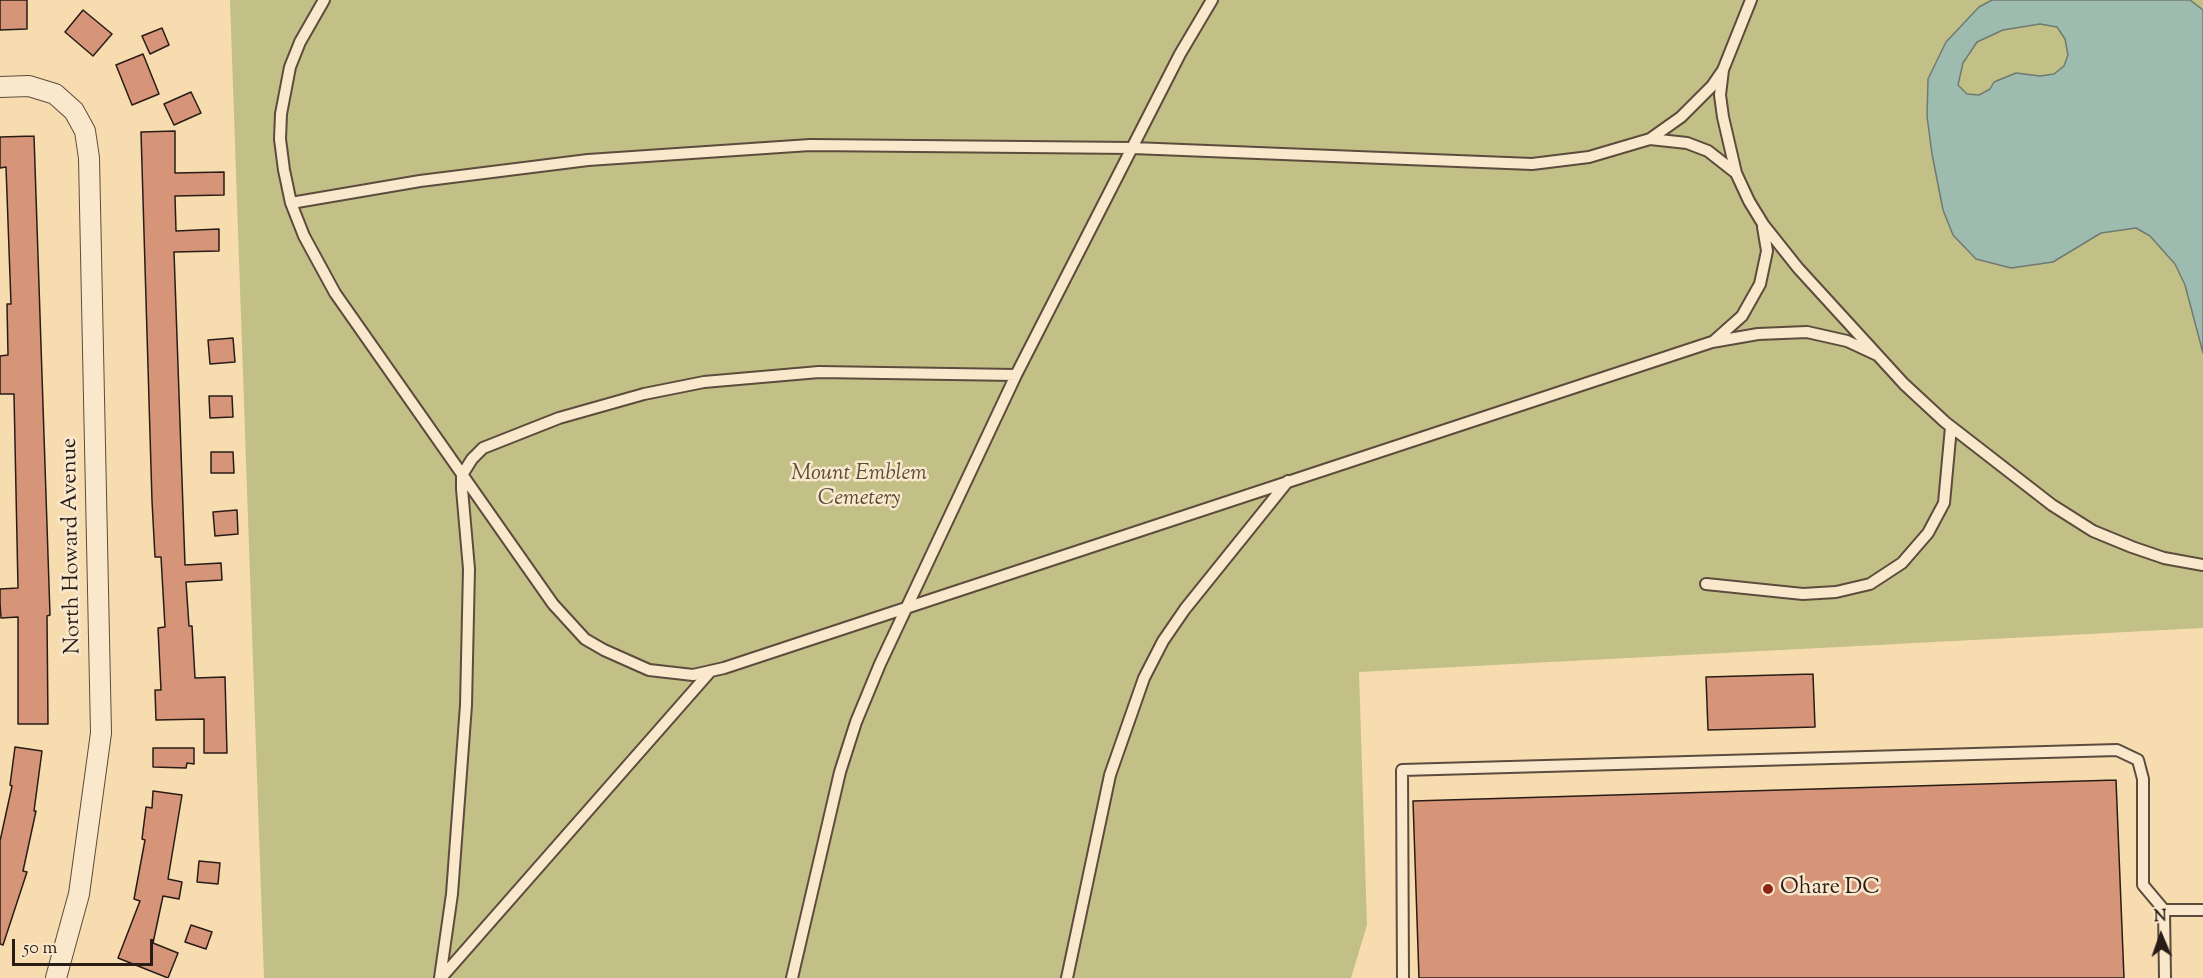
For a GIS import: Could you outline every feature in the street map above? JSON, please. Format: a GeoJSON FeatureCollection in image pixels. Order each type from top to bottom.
{"type":"FeatureCollection","features":[{"type":"Feature","properties":{"kind":"street","name":"North Howard Avenue"},"geometry":{"type":"LineString","coordinates":[[0,87],[29,86],[55,94],[74,111],[85,131],[89,158],[101,733],[79,894],[56,978]]}},
{"type":"Feature","properties":{"kind":"lane"},"geometry":{"type":"LineString","coordinates":[[324,0],[300,42],[284,91],[280,139],[291,203],[304,236],[335,293],[553,604],[585,639],[649,670],[693,675],[709,673],[1712,342],[1758,334],[1808,332],[1847,341],[1877,355]]}},
{"type":"Feature","properties":{"kind":"lane"},"geometry":{"type":"LineString","coordinates":[[792,978],[840,772],[856,722],[905,609],[1016,375],[1180,54],[1212,0]]}},
{"type":"Feature","properties":{"kind":"lane"},"geometry":{"type":"LineString","coordinates":[[291,203],[420,181],[650,154],[830,144],[1133,148],[1532,164],[1589,157],[1650,139],[1681,117],[1713,86],[1723,70],[1751,0]]}},
{"type":"Feature","properties":{"kind":"lane"},"geometry":{"type":"LineString","coordinates":[[1723,70],[1720,95],[1736,173],[1763,224],[1798,268],[1877,355],[1951,427],[2052,505],[2093,531],[2164,558],[2203,565]]}},
{"type":"Feature","properties":{"kind":"lane"},"geometry":{"type":"LineString","coordinates":[[1650,139],[1687,143],[1708,151],[1736,173]]}},
{"type":"Feature","properties":{"kind":"lane"},"geometry":{"type":"LineString","coordinates":[[1712,342],[1742,316],[1760,284],[1767,251],[1763,224]]}},
{"type":"Feature","properties":{"kind":"lane"},"geometry":{"type":"LineString","coordinates":[[441,978],[452,894],[466,705],[469,569],[462,506],[462,475],[472,459],[483,448],[559,418],[644,394],[704,382],[819,372],[1016,375]]}},
{"type":"Feature","properties":{"kind":"lane"},"geometry":{"type":"LineString","coordinates":[[1706,584],[1803,594],[1836,592],[1870,584],[1902,563],[1928,534],[1944,503],[1951,427]]}},
{"type":"Feature","properties":{"kind":"lane"},"geometry":{"type":"LineString","coordinates":[[1067,978],[1110,775],[1144,678],[1163,641],[1185,609],[1288,481]]}},
{"type":"Feature","properties":{"kind":"lane"},"geometry":{"type":"LineString","coordinates":[[441,978],[709,673]]}},
{"type":"Feature","properties":{"kind":"lane"},"geometry":{"type":"LineString","coordinates":[[1403,978],[1402,770],[2117,750],[2138,760],[2143,779],[2144,885],[2164,910],[2165,978]]}},
{"type":"Feature","properties":{"kind":"lane"},"geometry":{"type":"LineString","coordinates":[[2164,910],[2203,910]]}},
{"type":"Feature","properties":{"kind":"green space","name":"Mount Emblem Cemetery"},"geometry":{"type":"Polygon","coordinates":[[[230,0],[2203,0],[2203,628],[1359,672],[1367,925],[1351,978],[264,978],[230,0]]]}},
{"type":"Feature","properties":{"kind":"shaded area"},"geometry":{"type":"Polygon","coordinates":[[[1992,0],[2190,0],[2203,10],[2203,353],[2185,285],[2175,264],[2150,236],[2136,228],[2101,233],[2053,262],[2011,268],[1976,259],[1953,235],[1943,210],[1932,154],[1927,116],[1928,79],[1946,42],[1979,7],[1992,0]],[[2040,24],[2003,30],[1977,42],[1963,63],[1958,85],[1967,94],[1979,95],[1990,89],[1994,82],[2016,73],[2040,76],[2054,74],[2064,66],[2068,55],[2065,39],[2057,27],[2040,24]]]}},
{"type":"Feature","properties":{"kind":"building"},"geometry":{"type":"Polygon","coordinates":[[[0,0],[27,0],[27,29],[0,30],[0,0]]]}},
{"type":"Feature","properties":{"kind":"building"},"geometry":{"type":"Polygon","coordinates":[[[83,10],[112,34],[93,56],[65,32],[83,10]]]}},
{"type":"Feature","properties":{"kind":"building"},"geometry":{"type":"Polygon","coordinates":[[[162,28],[169,45],[150,54],[142,36],[162,28]]]}},
{"type":"Feature","properties":{"kind":"building"},"geometry":{"type":"Polygon","coordinates":[[[143,54],[159,94],[132,105],[116,65],[143,54]]]}},
{"type":"Feature","properties":{"kind":"building"},"geometry":{"type":"Polygon","coordinates":[[[191,92],[201,113],[174,125],[164,104],[191,92]]]}},
{"type":"Feature","properties":{"kind":"building"},"geometry":{"type":"Polygon","coordinates":[[[175,131],[175,173],[224,172],[224,195],[175,196],[176,231],[219,229],[219,251],[174,252],[185,565],[221,563],[222,580],[186,582],[189,626],[192,626],[195,678],[225,677],[227,753],[204,753],[204,719],[156,720],[155,690],[161,690],[158,628],[165,627],[161,557],[155,557],[152,501],[141,132],[175,131]]]}},
{"type":"Feature","properties":{"kind":"building"},"geometry":{"type":"Polygon","coordinates":[[[34,136],[50,615],[47,616],[48,724],[18,724],[18,617],[1,618],[0,603],[0,589],[18,588],[14,394],[0,394],[0,356],[8,355],[7,304],[11,304],[6,167],[0,168],[0,137],[34,136]]]}},
{"type":"Feature","properties":{"kind":"building"},"geometry":{"type":"Polygon","coordinates":[[[233,338],[235,362],[210,364],[208,340],[233,338]]]}},
{"type":"Feature","properties":{"kind":"building"},"geometry":{"type":"Polygon","coordinates":[[[209,396],[232,396],[233,417],[210,418],[209,396]]]}},
{"type":"Feature","properties":{"kind":"building"},"geometry":{"type":"Polygon","coordinates":[[[211,452],[233,452],[234,473],[211,473],[211,452]]]}},
{"type":"Feature","properties":{"kind":"building"},"geometry":{"type":"Polygon","coordinates":[[[237,510],[238,534],[215,536],[213,512],[237,510]]]}},
{"type":"Feature","properties":{"kind":"building"},"geometry":{"type":"Polygon","coordinates":[[[1813,674],[1815,727],[1708,730],[1706,677],[1813,674]]]}},
{"type":"Feature","properties":{"kind":"building"},"geometry":{"type":"Polygon","coordinates":[[[15,747],[42,751],[34,811],[36,811],[23,871],[27,872],[3,945],[0,944],[0,841],[12,786],[10,785],[15,747]]]}},
{"type":"Feature","properties":{"kind":"building"},"geometry":{"type":"Polygon","coordinates":[[[153,748],[194,748],[194,764],[187,763],[186,768],[153,767],[153,748]]]}},
{"type":"Feature","properties":{"kind":"building","name":"Ohare DC"},"geometry":{"type":"Polygon","coordinates":[[[2116,780],[2124,978],[1419,978],[1413,801],[2116,780]]]}},
{"type":"Feature","properties":{"kind":"building"},"geometry":{"type":"Polygon","coordinates":[[[153,791],[182,795],[168,879],[182,882],[179,899],[163,896],[153,943],[178,953],[168,978],[118,958],[140,901],[134,899],[145,840],[142,839],[146,807],[152,808],[153,791]]]}},
{"type":"Feature","properties":{"kind":"building"},"geometry":{"type":"Polygon","coordinates":[[[199,861],[220,863],[218,884],[197,882],[199,861]]]}},
{"type":"Feature","properties":{"kind":"building"},"geometry":{"type":"Polygon","coordinates":[[[191,925],[212,932],[206,949],[185,942],[191,925]]]}},
{"type":"Feature","properties":{"kind":"place","name":"Ohare DC"},"geometry":{"type":"Point","coordinates":[1768,889]}}]}
